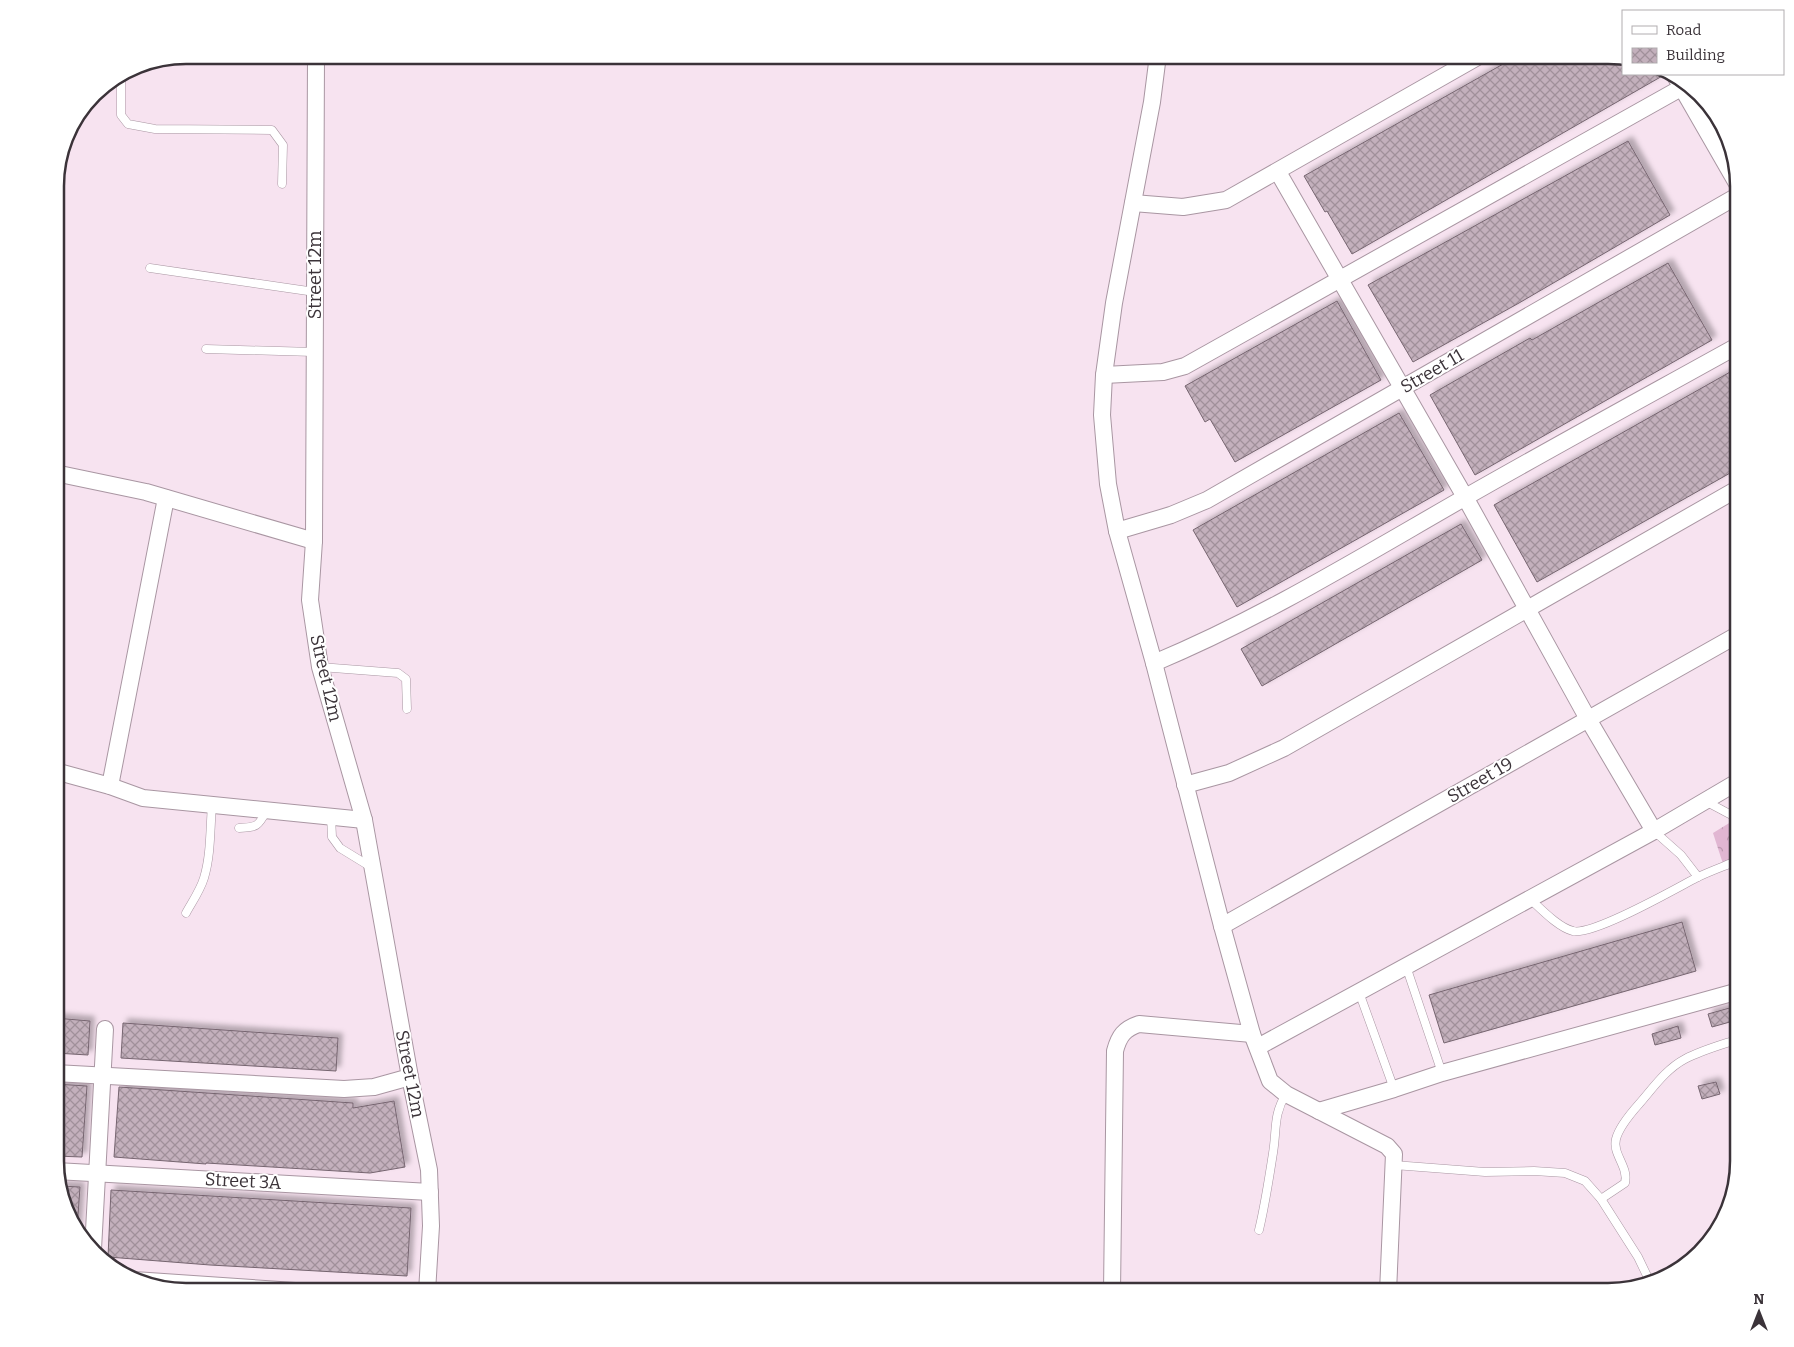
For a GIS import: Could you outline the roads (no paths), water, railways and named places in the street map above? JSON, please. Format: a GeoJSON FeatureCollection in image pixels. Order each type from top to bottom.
{"type":"FeatureCollection","features":[{"type":"Feature","properties":{"kind":"street","name":"Street 12m"},"geometry":{"type":"LineString","coordinates":[[316,64],[314,541],[310,600],[320,667],[364,820],[410,1077],[429,1170],[431,1226],[428,1283]]}},
{"type":"Feature","properties":{"kind":"street"},"geometry":{"type":"LineString","coordinates":[[1157,64],[1152,102],[1114,303],[1104,375],[1102,415],[1108,484],[1117,531],[1154,663],[1222,926],[1255,1040],[1270,1081],[1286,1094],[1387,1146],[1394,1154],[1388,1283]]}},
{"type":"Feature","properties":{"kind":"street"},"geometry":{"type":"LineString","coordinates":[[1133,203],[1183,207],[1226,200],[1465,64]]}},
{"type":"Feature","properties":{"kind":"street"},"geometry":{"type":"LineString","coordinates":[[1104,375],[1163,372],[1185,366],[1339,279],[1674,83]]}},
{"type":"Feature","properties":{"kind":"street"},"geometry":{"type":"LineString","coordinates":[[1681,88],[1729,170]]}},
{"type":"Feature","properties":{"kind":"street"},"geometry":{"type":"LineString","coordinates":[[1278,172],[1654,831]]}},
{"type":"Feature","properties":{"kind":"street","name":"Street 11"},"geometry":{"type":"LineString","coordinates":[[1117,531],[1171,515],[1207,500],[1730,200]]}},
{"type":"Feature","properties":{"kind":"street"},"geometry":{"type":"LineString","coordinates":[[1154,663],[1204,642],[1294,596],[1465,497],[1730,350]]}},
{"type":"Feature","properties":{"kind":"street"},"geometry":{"type":"LineString","coordinates":[[64,474],[146,492],[314,541]]}},
{"type":"Feature","properties":{"kind":"street"},"geometry":{"type":"LineString","coordinates":[[1185,785],[1229,773],[1284,748],[1730,493]]}},
{"type":"Feature","properties":{"kind":"street"},"geometry":{"type":"LineString","coordinates":[[110,786],[166,498]]}},
{"type":"Feature","properties":{"kind":"street","name":"Street 19"},"geometry":{"type":"LineString","coordinates":[[1222,926],[1730,639]]}},
{"type":"Feature","properties":{"kind":"street"},"geometry":{"type":"LineString","coordinates":[[64,773],[110,786],[143,798],[364,820]]}},
{"type":"Feature","properties":{"kind":"street"},"geometry":{"type":"LineString","coordinates":[[1112,1283],[1115,1052],[1122,1033],[1128,1028],[1139,1024],[1255,1040],[1359,992],[1654,831],[1730,786]]}},
{"type":"Feature","properties":{"kind":"street"},"geometry":{"type":"LineString","coordinates":[[1319,1111],[1394,1090],[1442,1073],[1730,993]]}},
{"type":"Feature","properties":{"kind":"street"},"geometry":{"type":"LineString","coordinates":[[93,1241],[105,1029]]}},
{"type":"Feature","properties":{"kind":"street"},"geometry":{"type":"LineString","coordinates":[[64,1074],[344,1090],[374,1087],[410,1077]]}},
{"type":"Feature","properties":{"kind":"street","name":"Street 3A"},"geometry":{"type":"LineString","coordinates":[[64,1171],[430,1192]]}},
{"type":"Feature","properties":{"kind":"lane"},"geometry":{"type":"LineString","coordinates":[[120,83],[121,115],[128,124],[155,129],[272,130],[283,145],[282,184]]}},
{"type":"Feature","properties":{"kind":"lane"},"geometry":{"type":"LineString","coordinates":[[150,268],[315,292]]}},
{"type":"Feature","properties":{"kind":"lane"},"geometry":{"type":"LineString","coordinates":[[206,349],[314,352]]}},
{"type":"Feature","properties":{"kind":"lane"},"geometry":{"type":"LineString","coordinates":[[320,667],[398,673],[406,679],[407,709]]}},
{"type":"Feature","properties":{"kind":"lane"},"geometry":{"type":"LineString","coordinates":[[1705,801],[1730,814]]}},
{"type":"Feature","properties":{"kind":"lane"},"geometry":{"type":"LineString","coordinates":[[186,913],[204,877],[207,864],[212,805]]}},
{"type":"Feature","properties":{"kind":"lane"},"geometry":{"type":"LineString","coordinates":[[239,828],[258,825],[266,810]]}},
{"type":"Feature","properties":{"kind":"lane"},"geometry":{"type":"LineString","coordinates":[[332,816],[332,837],[340,848],[373,868]]}},
{"type":"Feature","properties":{"kind":"lane"},"geometry":{"type":"LineString","coordinates":[[1654,831],[1681,855],[1698,877]]}},
{"type":"Feature","properties":{"kind":"lane"},"geometry":{"type":"LineString","coordinates":[[1529,899],[1562,926],[1574,931],[1586,930],[1649,904],[1698,877],[1730,864]]}},
{"type":"Feature","properties":{"kind":"lane"},"geometry":{"type":"LineString","coordinates":[[1406,966],[1442,1073]]}},
{"type":"Feature","properties":{"kind":"lane"},"geometry":{"type":"LineString","coordinates":[[1359,992],[1394,1090]]}},
{"type":"Feature","properties":{"kind":"lane"},"geometry":{"type":"LineString","coordinates":[[1601,1199],[1625,1183],[1627,1176],[1616,1148],[1616,1139],[1632,1112],[1662,1076],[1684,1059],[1730,1042]]}},
{"type":"Feature","properties":{"kind":"lane"},"geometry":{"type":"LineString","coordinates":[[1259,1230],[1271,1168],[1278,1106],[1286,1094]]}},
{"type":"Feature","properties":{"kind":"lane"},"geometry":{"type":"LineString","coordinates":[[1394,1165],[1485,1172],[1534,1171],[1565,1173],[1585,1181],[1601,1199],[1638,1257],[1648,1277]]}}]}
